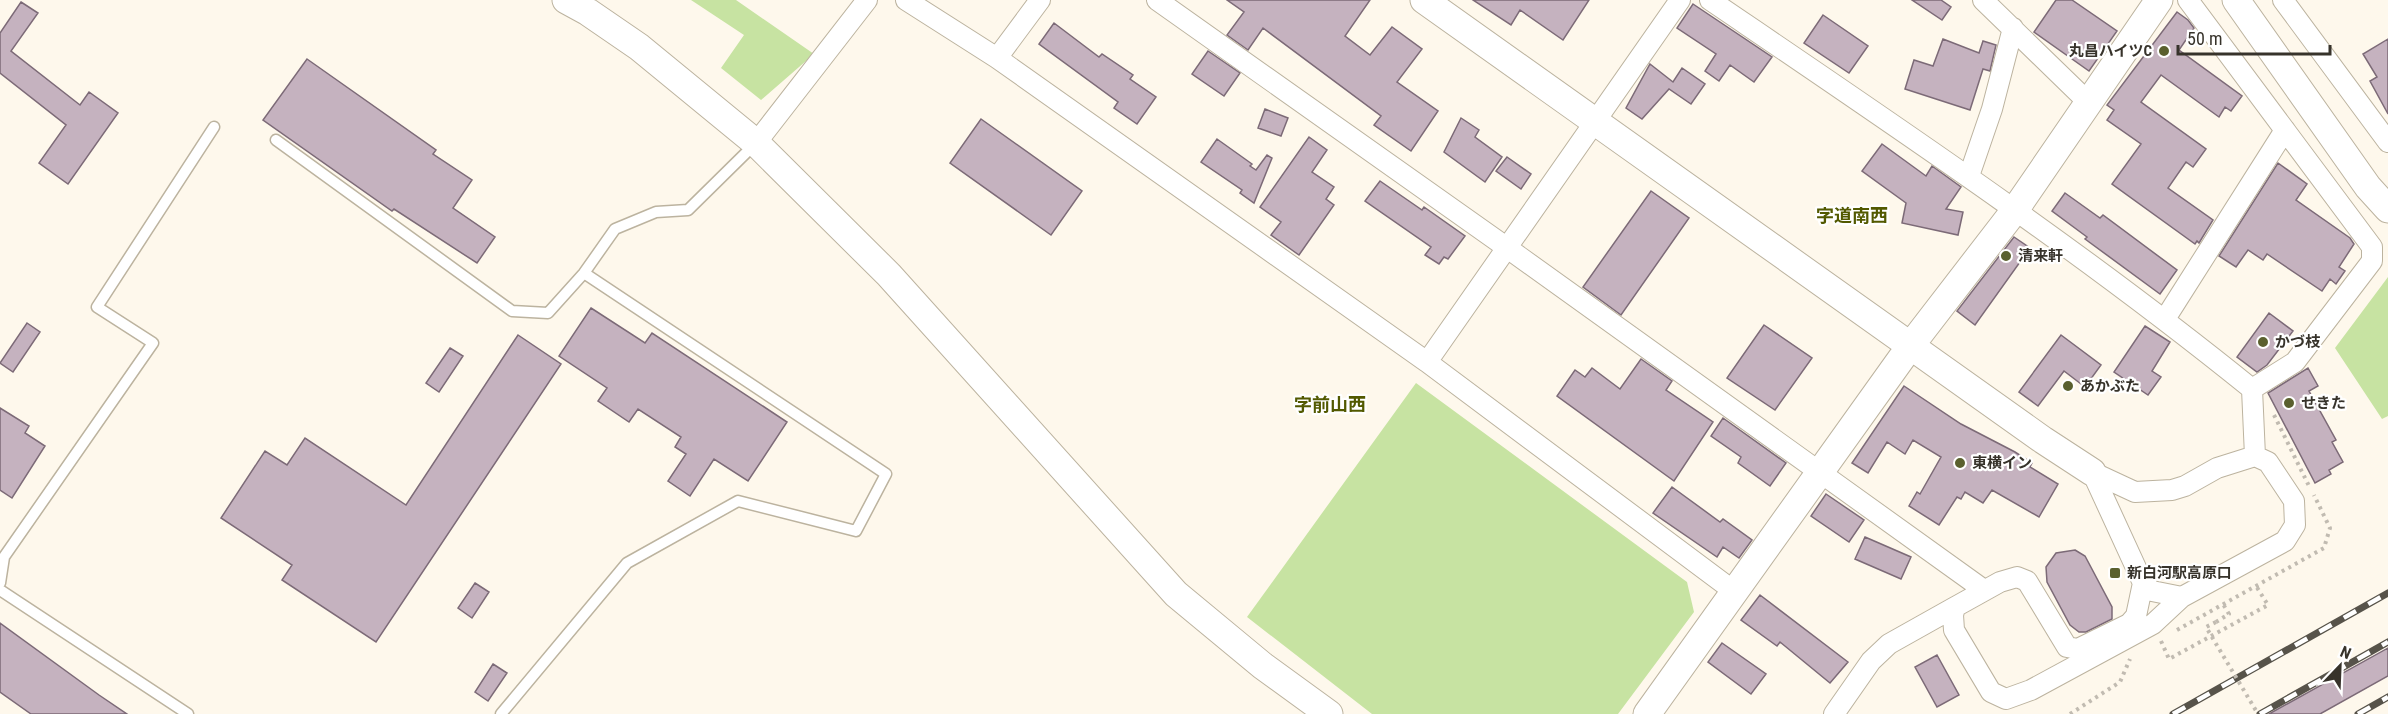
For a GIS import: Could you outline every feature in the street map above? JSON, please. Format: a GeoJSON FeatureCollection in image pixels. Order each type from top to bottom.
{"type":"FeatureCollection","features":[{"type":"Feature","properties":{"kind":"street"},"geometry":{"type":"LineString","coordinates":[[566,0],[639,47],[756,143],[889,275],[1176,594],[1263,666],[1329,714]]}},
{"type":"Feature","properties":{"kind":"street"},"geometry":{"type":"LineString","coordinates":[[756,143],[867,0]]}},
{"type":"Feature","properties":{"kind":"street"},"geometry":{"type":"LineString","coordinates":[[906,0],[997,58],[1427,362],[1734,592]]}},
{"type":"Feature","properties":{"kind":"street"},"geometry":{"type":"LineString","coordinates":[[997,58],[1040,0]]}},
{"type":"Feature","properties":{"kind":"street"},"geometry":{"type":"LineString","coordinates":[[1157,0],[1984,590]]}},
{"type":"Feature","properties":{"kind":"street"},"geometry":{"type":"LineString","coordinates":[[1424,0],[2043,440],[2092,471],[2135,492],[2172,490],[2185,486],[2217,468],[2255,456],[2268,462],[2294,501],[2295,525],[2285,541],[2182,597],[2153,624],[2031,690],[2006,699],[1991,692],[1954,630],[1955,608]]}},
{"type":"Feature","properties":{"kind":"street"},"geometry":{"type":"LineString","coordinates":[[1427,362],[1680,0]]}},
{"type":"Feature","properties":{"kind":"street"},"geometry":{"type":"LineString","coordinates":[[1710,0],[1969,176],[2165,319],[2252,389],[2255,456]]}},
{"type":"Feature","properties":{"kind":"street"},"geometry":{"type":"LineString","coordinates":[[1983,0],[2088,102]]}},
{"type":"Feature","properties":{"kind":"street"},"geometry":{"type":"LineString","coordinates":[[1647,714],[1911,345],[2015,210],[2158,0]]}},
{"type":"Feature","properties":{"kind":"street"},"geometry":{"type":"LineString","coordinates":[[2188,0],[2372,247],[2372,261],[2295,362],[2252,389]]}},
{"type":"Feature","properties":{"kind":"street"},"geometry":{"type":"LineString","coordinates":[[2236,0],[2368,187],[2388,209]]}},
{"type":"Feature","properties":{"kind":"street"},"geometry":{"type":"LineString","coordinates":[[2283,0],[2388,142]]}},
{"type":"Feature","properties":{"kind":"street"},"geometry":{"type":"LineString","coordinates":[[1969,176],[1992,109],[2013,28]]}},
{"type":"Feature","properties":{"kind":"street"},"geometry":{"type":"LineString","coordinates":[[2165,319],[2285,130]]}},
{"type":"Feature","properties":{"kind":"street"},"geometry":{"type":"LineString","coordinates":[[2092,471],[2143,582],[2152,591],[2182,597]]}},
{"type":"Feature","properties":{"kind":"street"},"geometry":{"type":"LineString","coordinates":[[1834,714],[1871,661],[1889,644],[1984,590],[2010,578],[2022,579],[2026,582],[2060,639],[2073,650],[2129,624],[2136,616],[2143,582]]}},
{"type":"Feature","properties":{"kind":"lane"},"geometry":{"type":"LineString","coordinates":[[0,583],[4,556],[153,343],[97,307],[214,127]]}},
{"type":"Feature","properties":{"kind":"lane"},"geometry":{"type":"LineString","coordinates":[[276,140],[512,311],[548,313],[584,273],[615,229],[656,212],[688,210],[756,143]]}},
{"type":"Feature","properties":{"kind":"lane"},"geometry":{"type":"LineString","coordinates":[[501,714],[627,563],[738,501],[856,531],[886,474],[584,273]]}},
{"type":"Feature","properties":{"kind":"lane"},"geometry":{"type":"LineString","coordinates":[[0,590],[188,714]]}},
{"type":"Feature","properties":{"kind":"path"},"geometry":{"type":"LineString","coordinates":[[2160,640],[2169,659],[2213,636],[2268,605],[2256,586]]}},
{"type":"Feature","properties":{"kind":"path"},"geometry":{"type":"LineString","coordinates":[[2223,604],[2229,614],[2206,627],[2258,714]]}},
{"type":"Feature","properties":{"kind":"green space"},"geometry":{"type":"Polygon","coordinates":[[[691,0],[736,0],[814,54],[761,100],[721,68],[744,35],[691,0]]]}},
{"type":"Feature","properties":{"kind":"green space"},"geometry":{"type":"Polygon","coordinates":[[[2388,277],[2388,416],[2382,419],[2335,348],[2388,277]]]}},
{"type":"Feature","properties":{"kind":"green space"},"geometry":{"type":"Polygon","coordinates":[[[1416,383],[1687,582],[1694,612],[1618,714],[1372,714],[1247,617],[1416,383]]]}},
{"type":"Feature","properties":{"kind":"building"},"geometry":{"type":"Polygon","coordinates":[[[1227,0],[1370,0],[1345,36],[1370,55],[1392,27],[1422,49],[1397,82],[1438,111],[1411,151],[1374,125],[1381,116],[1263,28],[1248,50],[1227,35],[1244,12],[1227,0]]]}},
{"type":"Feature","properties":{"kind":"building"},"geometry":{"type":"Polygon","coordinates":[[[1473,0],[1589,0],[1563,40],[1520,10],[1511,25],[1473,0]]]}},
{"type":"Feature","properties":{"kind":"building"},"geometry":{"type":"Polygon","coordinates":[[[1912,0],[1941,0],[1951,7],[1942,20],[1912,0]]]}},
{"type":"Feature","properties":{"kind":"building"},"geometry":{"type":"Polygon","coordinates":[[[2056,0],[2072,0],[2117,31],[2089,71],[2034,32],[2056,0]]]}},
{"type":"Feature","properties":{"kind":"building"},"geometry":{"type":"Polygon","coordinates":[[[21,2],[38,13],[11,51],[80,105],[89,92],[118,113],[68,184],[39,163],[66,125],[0,73],[0,33],[21,2]]]}},
{"type":"Feature","properties":{"kind":"building"},"geometry":{"type":"Polygon","coordinates":[[[1693,4],[1772,57],[1754,82],[1730,65],[1719,81],[1705,71],[1716,54],[1677,28],[1693,4]]]}},
{"type":"Feature","properties":{"kind":"building"},"geometry":{"type":"Polygon","coordinates":[[[2177,12],[2194,28],[2179,50],[2242,96],[2231,111],[2225,107],[2219,117],[2161,75],[2141,102],[2206,149],[2193,167],[2186,162],[2168,188],[2213,220],[2199,243],[2197,241],[2195,244],[2112,184],[2141,144],[2107,120],[2114,110],[2107,105],[2177,12]]]}},
{"type":"Feature","properties":{"kind":"building"},"geometry":{"type":"Polygon","coordinates":[[[1823,15],[1868,46],[1849,73],[1804,43],[1823,15]]]}},
{"type":"Feature","properties":{"kind":"building"},"geometry":{"type":"Polygon","coordinates":[[[1054,23],[1099,57],[1102,54],[1133,75],[1130,79],[1156,97],[1137,124],[1114,108],[1118,102],[1039,44],[1054,23]]]}},
{"type":"Feature","properties":{"kind":"building"},"geometry":{"type":"Polygon","coordinates":[[[1943,39],[1979,53],[1983,41],[1996,45],[1990,71],[1983,69],[1970,110],[1905,89],[1914,60],[1933,66],[1943,39]]]}},
{"type":"Feature","properties":{"kind":"building"},"geometry":{"type":"Polygon","coordinates":[[[2388,39],[2388,114],[2370,81],[2377,77],[2363,54],[2388,39]]]}},
{"type":"Feature","properties":{"kind":"building"},"geometry":{"type":"Polygon","coordinates":[[[1208,51],[1240,73],[1224,96],[1192,74],[1208,51]]]}},
{"type":"Feature","properties":{"kind":"building"},"geometry":{"type":"Polygon","coordinates":[[[307,59],[436,150],[433,154],[472,180],[453,208],[495,237],[477,263],[394,209],[392,211],[263,120],[307,59]]]}},
{"type":"Feature","properties":{"kind":"building"},"geometry":{"type":"Polygon","coordinates":[[[1650,64],[1673,82],[1682,68],[1705,84],[1691,104],[1669,89],[1642,119],[1626,108],[1650,64]]]}},
{"type":"Feature","properties":{"kind":"building"},"geometry":{"type":"Polygon","coordinates":[[[1265,109],[1288,118],[1281,136],[1258,128],[1265,109]]]}},
{"type":"Feature","properties":{"kind":"building"},"geometry":{"type":"Polygon","coordinates":[[[1461,118],[1479,130],[1475,137],[1502,157],[1485,182],[1444,152],[1461,118]]]}},
{"type":"Feature","properties":{"kind":"building"},"geometry":{"type":"Polygon","coordinates":[[[981,119],[1082,191],[1051,235],[950,163],[981,119]]]}},
{"type":"Feature","properties":{"kind":"building"},"geometry":{"type":"Polygon","coordinates":[[[1309,137],[1327,150],[1312,172],[1334,187],[1326,199],[1334,205],[1299,255],[1271,235],[1281,222],[1260,207],[1309,137]]]}},
{"type":"Feature","properties":{"kind":"building"},"geometry":{"type":"Polygon","coordinates":[[[1217,139],[1252,164],[1250,166],[1256,170],[1267,155],[1272,158],[1254,203],[1240,193],[1242,190],[1201,162],[1217,139]]]}},
{"type":"Feature","properties":{"kind":"building"},"geometry":{"type":"Polygon","coordinates":[[[1882,144],[1926,176],[1932,166],[1961,187],[1946,209],[1963,212],[1958,235],[1902,223],[1906,203],[1862,171],[1882,144]]]}},
{"type":"Feature","properties":{"kind":"building"},"geometry":{"type":"Polygon","coordinates":[[[1507,157],[1531,174],[1521,189],[1496,171],[1507,157]]]}},
{"type":"Feature","properties":{"kind":"building"},"geometry":{"type":"Polygon","coordinates":[[[2278,163],[2307,184],[2296,200],[2350,238],[2354,244],[2339,267],[2345,271],[2336,284],[2330,279],[2322,291],[2267,254],[2263,260],[2248,250],[2236,267],[2219,256],[2278,163]]]}},
{"type":"Feature","properties":{"kind":"building"},"geometry":{"type":"Polygon","coordinates":[[[1380,181],[1422,210],[1424,207],[1465,236],[1448,259],[1444,257],[1439,264],[1425,255],[1431,247],[1365,201],[1380,181]]]}},
{"type":"Feature","properties":{"kind":"building"},"geometry":{"type":"Polygon","coordinates":[[[1651,191],[1689,218],[1621,315],[1583,287],[1651,191]]]}},
{"type":"Feature","properties":{"kind":"building"},"geometry":{"type":"Polygon","coordinates":[[[2065,193],[2100,218],[2103,215],[2177,270],[2160,294],[2085,239],[2087,237],[2052,211],[2065,193]]]}},
{"type":"Feature","properties":{"kind":"building"},"geometry":{"type":"Polygon","coordinates":[[[2014,237],[2030,248],[1975,325],[1957,311],[2014,237]]]}},
{"type":"Feature","properties":{"kind":"building"},"geometry":{"type":"Polygon","coordinates":[[[591,308],[645,343],[652,333],[787,422],[748,481],[714,459],[690,496],[668,481],[686,454],[675,447],[681,437],[638,409],[629,422],[598,401],[607,388],[559,356],[591,308]]]}},
{"type":"Feature","properties":{"kind":"building"},"geometry":{"type":"Polygon","coordinates":[[[2269,313],[2293,331],[2267,365],[2257,372],[2237,357],[2269,313]]]}},
{"type":"Feature","properties":{"kind":"building"},"geometry":{"type":"Polygon","coordinates":[[[27,323],[40,332],[13,372],[0,363],[27,323]]]}},
{"type":"Feature","properties":{"kind":"building"},"geometry":{"type":"Polygon","coordinates":[[[1764,325],[1812,358],[1775,410],[1727,378],[1764,325]]]}},
{"type":"Feature","properties":{"kind":"building"},"geometry":{"type":"Polygon","coordinates":[[[2145,326],[2170,342],[2152,371],[2161,377],[2148,395],[2114,372],[2145,326]]]}},
{"type":"Feature","properties":{"kind":"building"},"geometry":{"type":"Polygon","coordinates":[[[518,335],[561,364],[376,642],[282,580],[292,565],[221,518],[265,451],[287,465],[305,438],[406,505],[518,335]]]}},
{"type":"Feature","properties":{"kind":"building"},"geometry":{"type":"Polygon","coordinates":[[[2061,335],[2101,365],[2085,387],[2064,371],[2038,406],[2019,392],[2061,335]]]}},
{"type":"Feature","properties":{"kind":"building"},"geometry":{"type":"Polygon","coordinates":[[[450,348],[463,356],[439,392],[426,383],[450,348]]]}},
{"type":"Feature","properties":{"kind":"building"},"geometry":{"type":"Polygon","coordinates":[[[1641,359],[1672,381],[1666,390],[1713,422],[1674,481],[1557,396],[1575,370],[1585,377],[1592,368],[1620,389],[1641,359]]]}},
{"type":"Feature","properties":{"kind":"building"},"geometry":{"type":"Polygon","coordinates":[[[2308,368],[2318,386],[2309,391],[2336,440],[2332,442],[2343,462],[2329,470],[2331,474],[2315,483],[2268,393],[2308,368]]]}},
{"type":"Feature","properties":{"kind":"building"},"geometry":{"type":"Polygon","coordinates":[[[1904,386],[1961,424],[2015,452],[2032,463],[2030,467],[2058,484],[2039,517],[1992,490],[1983,503],[1965,492],[1961,499],[1957,497],[1939,525],[1909,506],[1917,492],[1920,494],[1941,457],[1913,440],[1905,454],[1887,442],[1868,473],[1852,463],[1904,386]]]}},
{"type":"Feature","properties":{"kind":"building"},"geometry":{"type":"Polygon","coordinates":[[[0,408],[29,426],[25,433],[45,446],[12,498],[0,490],[0,408]]]}},
{"type":"Feature","properties":{"kind":"building"},"geometry":{"type":"Polygon","coordinates":[[[1723,418],[1786,463],[1770,486],[1738,463],[1741,457],[1711,436],[1723,418]]]}},
{"type":"Feature","properties":{"kind":"building"},"geometry":{"type":"Polygon","coordinates":[[[1672,487],[1720,522],[1723,519],[1752,540],[1739,558],[1723,547],[1717,557],[1653,513],[1672,487]]]}},
{"type":"Feature","properties":{"kind":"building"},"geometry":{"type":"Polygon","coordinates":[[[1826,494],[1864,520],[1849,542],[1811,516],[1826,494]]]}},
{"type":"Feature","properties":{"kind":"building"},"geometry":{"type":"Polygon","coordinates":[[[1865,537],[1911,557],[1901,579],[1855,559],[1865,537]]]}},
{"type":"Feature","properties":{"kind":"building"},"geometry":{"type":"Polygon","coordinates":[[[2075,550],[2085,556],[2112,607],[2112,619],[2086,632],[2079,632],[2070,625],[2047,582],[2046,567],[2056,553],[2075,550]]]}},
{"type":"Feature","properties":{"kind":"building"},"geometry":{"type":"Polygon","coordinates":[[[475,583],[489,592],[472,618],[458,608],[475,583]]]}},
{"type":"Feature","properties":{"kind":"building"},"geometry":{"type":"Polygon","coordinates":[[[1760,595],[1848,662],[1830,683],[1780,642],[1777,646],[1741,620],[1760,595]]]}},
{"type":"Feature","properties":{"kind":"building"},"geometry":{"type":"Polygon","coordinates":[[[0,623],[127,714],[31,714],[0,692],[0,623]]]}},
{"type":"Feature","properties":{"kind":"building"},"geometry":{"type":"Polygon","coordinates":[[[1722,643],[1766,674],[1751,694],[1708,662],[1722,643]]]}},
{"type":"Feature","properties":{"kind":"building"},"geometry":{"type":"Polygon","coordinates":[[[2388,648],[2388,676],[2320,714],[2269,714],[2388,648]]]}},
{"type":"Feature","properties":{"kind":"building"},"geometry":{"type":"Polygon","coordinates":[[[1937,655],[1959,695],[1937,707],[1915,667],[1937,655]]]}},
{"type":"Feature","properties":{"kind":"building"},"geometry":{"type":"Polygon","coordinates":[[[493,664],[507,673],[488,701],[475,692],[493,664]]]}},
{"type":"Feature","properties":{"kind":"railway"},"geometry":{"type":"LineString","coordinates":[[2173,714],[2388,593]]}},
{"type":"Feature","properties":{"kind":"railway"},"geometry":{"type":"LineString","coordinates":[[2260,714],[2388,642]]}},
{"type":"Feature","properties":{"kind":"railway"},"geometry":{"type":"LineString","coordinates":[[2358,714],[2388,697]]}},
{"type":"Feature","properties":{"kind":"place","name":"丸昌ハイツC"},"geometry":{"type":"Point","coordinates":[2164,51]}},
{"type":"Feature","properties":{"kind":"place","name":"清来軒"},"geometry":{"type":"Point","coordinates":[2006,256]}},
{"type":"Feature","properties":{"kind":"place","name":"かづ枝"},"geometry":{"type":"Point","coordinates":[2263,342]}},
{"type":"Feature","properties":{"kind":"place","name":"あかぶた"},"geometry":{"type":"Point","coordinates":[2068,386]}},
{"type":"Feature","properties":{"kind":"place","name":"せきた"},"geometry":{"type":"Point","coordinates":[2289,403]}},
{"type":"Feature","properties":{"kind":"place","name":"東横イン"},"geometry":{"type":"Point","coordinates":[1960,463]}},
{"type":"Feature","properties":{"kind":"place","name":"新白河駅高原口"},"geometry":{"type":"Point","coordinates":[2115,573]}},
{"type":"Feature","properties":{"kind":"district","name":"字道南西"},"geometry":{"type":"Point","coordinates":[1852,216]}},
{"type":"Feature","properties":{"kind":"district","name":"字前山西"},"geometry":{"type":"Point","coordinates":[1330,405]}}]}
